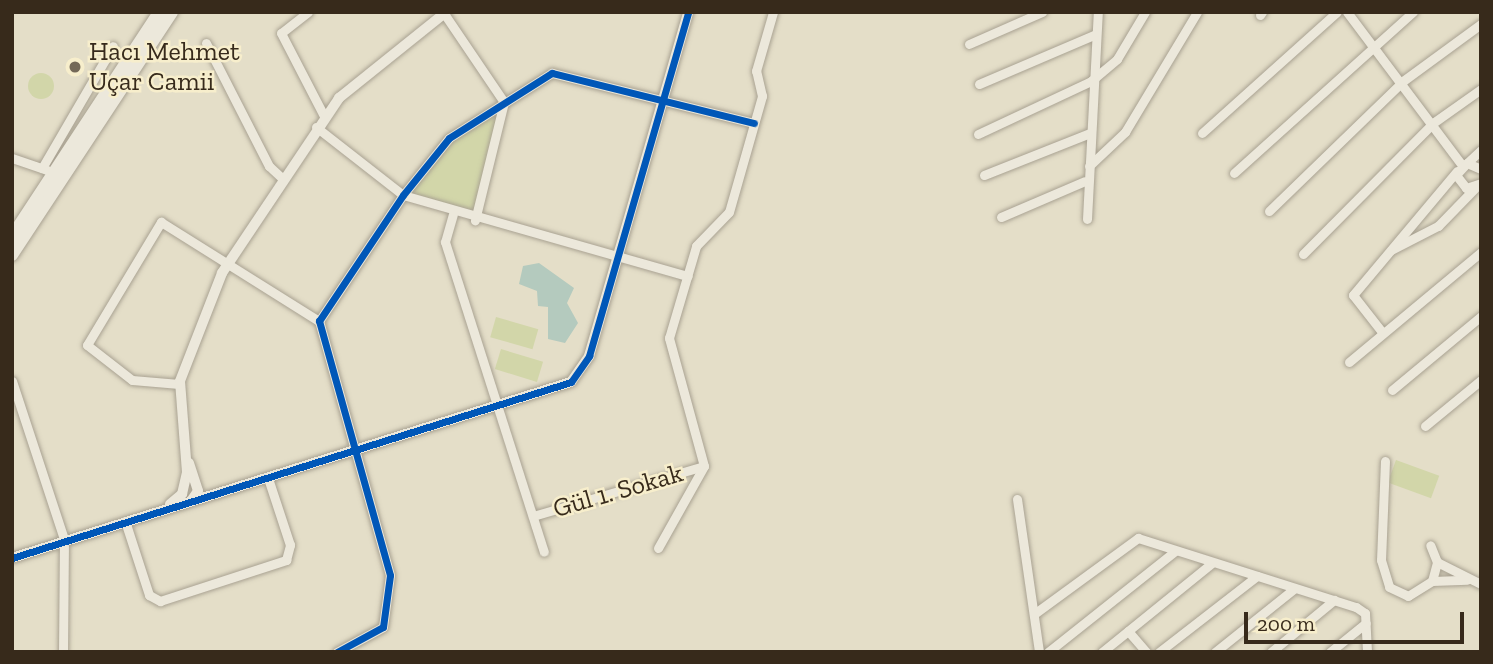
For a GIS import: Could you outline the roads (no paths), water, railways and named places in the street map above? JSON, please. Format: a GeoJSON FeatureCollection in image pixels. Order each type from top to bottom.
{"type":"FeatureCollection","features":[{"type":"Feature","properties":{"kind":"main road"},"geometry":{"type":"LineString","coordinates":[[12,236],[48,170],[159,12]]}},
{"type":"Feature","properties":{"kind":"main road"},"geometry":{"type":"LineString","coordinates":[[12,255],[172,12]]}},
{"type":"Feature","properties":{"kind":"street"},"geometry":{"type":"LineString","coordinates":[[308,12],[281,33],[324,116]]}},
{"type":"Feature","properties":{"kind":"street"},"geometry":{"type":"LineString","coordinates":[[12,558],[64,539],[549,393],[577,376],[617,258],[688,12]]}},
{"type":"Feature","properties":{"kind":"street"},"geometry":{"type":"LineString","coordinates":[[657,548],[704,466],[669,338],[696,246],[729,212],[762,96],[756,71],[773,12]]}},
{"type":"Feature","properties":{"kind":"street"},"geometry":{"type":"LineString","coordinates":[[970,44],[1042,12]]}},
{"type":"Feature","properties":{"kind":"street"},"geometry":{"type":"LineString","coordinates":[[1087,219],[1085,181],[1089,166],[1091,82],[1098,12]]}},
{"type":"Feature","properties":{"kind":"street"},"geometry":{"type":"LineString","coordinates":[[978,134],[1091,82],[1117,59],[1145,12]]}},
{"type":"Feature","properties":{"kind":"street"},"geometry":{"type":"LineString","coordinates":[[1089,166],[1125,132],[1197,12]]}},
{"type":"Feature","properties":{"kind":"street"},"geometry":{"type":"LineString","coordinates":[[1202,133],[1337,12]]}},
{"type":"Feature","properties":{"kind":"street"},"geometry":{"type":"LineString","coordinates":[[1347,12],[1403,81],[1462,166],[1462,187],[1479,188]]}},
{"type":"Feature","properties":{"kind":"street"},"geometry":{"type":"LineString","coordinates":[[1234,173],[1373,44],[1413,12]]}},
{"type":"Feature","properties":{"kind":"street"},"geometry":{"type":"LineString","coordinates":[[162,510],[185,488],[187,454],[179,384],[227,265],[324,116],[376,62],[444,13],[504,102],[475,220]]}},
{"type":"Feature","properties":{"kind":"street"},"geometry":{"type":"LineString","coordinates":[[1269,211],[1403,81],[1481,24]]}},
{"type":"Feature","properties":{"kind":"street"},"geometry":{"type":"LineString","coordinates":[[979,84],[1096,34]]}},
{"type":"Feature","properties":{"kind":"street"},"geometry":{"type":"LineString","coordinates":[[206,43],[269,166],[282,178]]}},
{"type":"Feature","properties":{"kind":"street"},"geometry":{"type":"LineString","coordinates":[[12,158],[48,170],[113,46]]}},
{"type":"Feature","properties":{"kind":"street"},"geometry":{"type":"LineString","coordinates":[[319,321],[403,195],[449,138],[552,73],[660,103],[754,123]]}},
{"type":"Feature","properties":{"kind":"street"},"geometry":{"type":"LineString","coordinates":[[1303,254],[1433,123],[1481,89]]}},
{"type":"Feature","properties":{"kind":"street"},"geometry":{"type":"LineString","coordinates":[[316,127],[403,195],[453,214],[688,275]]}},
{"type":"Feature","properties":{"kind":"street"},"geometry":{"type":"LineString","coordinates":[[985,175],[1090,133]]}},
{"type":"Feature","properties":{"kind":"street"},"geometry":{"type":"LineString","coordinates":[[1382,332],[1353,295],[1462,166],[1481,150]]}},
{"type":"Feature","properties":{"kind":"street"},"geometry":{"type":"LineString","coordinates":[[1462,166],[1481,169]]}},
{"type":"Feature","properties":{"kind":"street"},"geometry":{"type":"LineString","coordinates":[[1001,217],[1085,181]]}},
{"type":"Feature","properties":{"kind":"street"},"geometry":{"type":"LineString","coordinates":[[1389,250],[1438,226],[1479,188]]}},
{"type":"Feature","properties":{"kind":"street"},"geometry":{"type":"LineString","coordinates":[[453,214],[446,242],[544,552]]}},
{"type":"Feature","properties":{"kind":"street"},"geometry":{"type":"LineString","coordinates":[[179,384],[132,380],[87,345],[161,222],[319,321],[390,575],[383,627],[337,652]]}},
{"type":"Feature","properties":{"kind":"street"},"geometry":{"type":"LineString","coordinates":[[1349,362],[1481,252]]}},
{"type":"Feature","properties":{"kind":"street"},"geometry":{"type":"LineString","coordinates":[[1392,390],[1481,316]]}},
{"type":"Feature","properties":{"kind":"street"},"geometry":{"type":"LineString","coordinates":[[1424,426],[1481,380]]}},
{"type":"Feature","properties":{"kind":"street"},"geometry":{"type":"LineString","coordinates":[[12,381],[64,539],[63,652]]}},
{"type":"Feature","properties":{"kind":"street"},"geometry":{"type":"LineString","coordinates":[[187,454],[198,491],[191,501]]}},
{"type":"Feature","properties":{"kind":"street"},"geometry":{"type":"LineString","coordinates":[[1385,461],[1381,560],[1389,587],[1408,596],[1432,581],[1469,580]]}},
{"type":"Feature","properties":{"kind":"street","name":"Gül 1. Sokak"},"geometry":{"type":"LineString","coordinates":[[533,516],[704,466]]}},
{"type":"Feature","properties":{"kind":"street"},"geometry":{"type":"LineString","coordinates":[[193,473],[208,487],[230,489]]}},
{"type":"Feature","properties":{"kind":"street"},"geometry":{"type":"LineString","coordinates":[[125,521],[149,594],[160,601],[286,560],[290,545],[268,478]]}},
{"type":"Feature","properties":{"kind":"street"},"geometry":{"type":"LineString","coordinates":[[1017,499],[1040,652]]}},
{"type":"Feature","properties":{"kind":"street"},"geometry":{"type":"LineString","coordinates":[[1034,614],[1125,542],[1138,538],[1356,607],[1366,623],[1367,652]]}},
{"type":"Feature","properties":{"kind":"street"},"geometry":{"type":"LineString","coordinates":[[1430,545],[1437,562],[1432,581]]}},
{"type":"Feature","properties":{"kind":"street"},"geometry":{"type":"LineString","coordinates":[[1048,652],[1175,551]]}},
{"type":"Feature","properties":{"kind":"street"},"geometry":{"type":"LineString","coordinates":[[1437,562],[1481,584]]}},
{"type":"Feature","properties":{"kind":"street"},"geometry":{"type":"LineString","coordinates":[[1102,652],[1212,563]]}},
{"type":"Feature","properties":{"kind":"street"},"geometry":{"type":"LineString","coordinates":[[1159,652],[1257,576]]}},
{"type":"Feature","properties":{"kind":"street"},"geometry":{"type":"LineString","coordinates":[[1215,652],[1294,588]]}},
{"type":"Feature","properties":{"kind":"street"},"geometry":{"type":"LineString","coordinates":[[1271,652],[1334,600]]}},
{"type":"Feature","properties":{"kind":"street"},"geometry":{"type":"LineString","coordinates":[[1330,652],[1366,623]]}},
{"type":"Feature","properties":{"kind":"street"},"geometry":{"type":"LineString","coordinates":[[1128,631],[1146,652]]}},
{"type":"Feature","properties":{"kind":"place","name":"Hacı Mehmet Uçar Camii"},"geometry":{"type":"Point","coordinates":[75,67]}}]}
